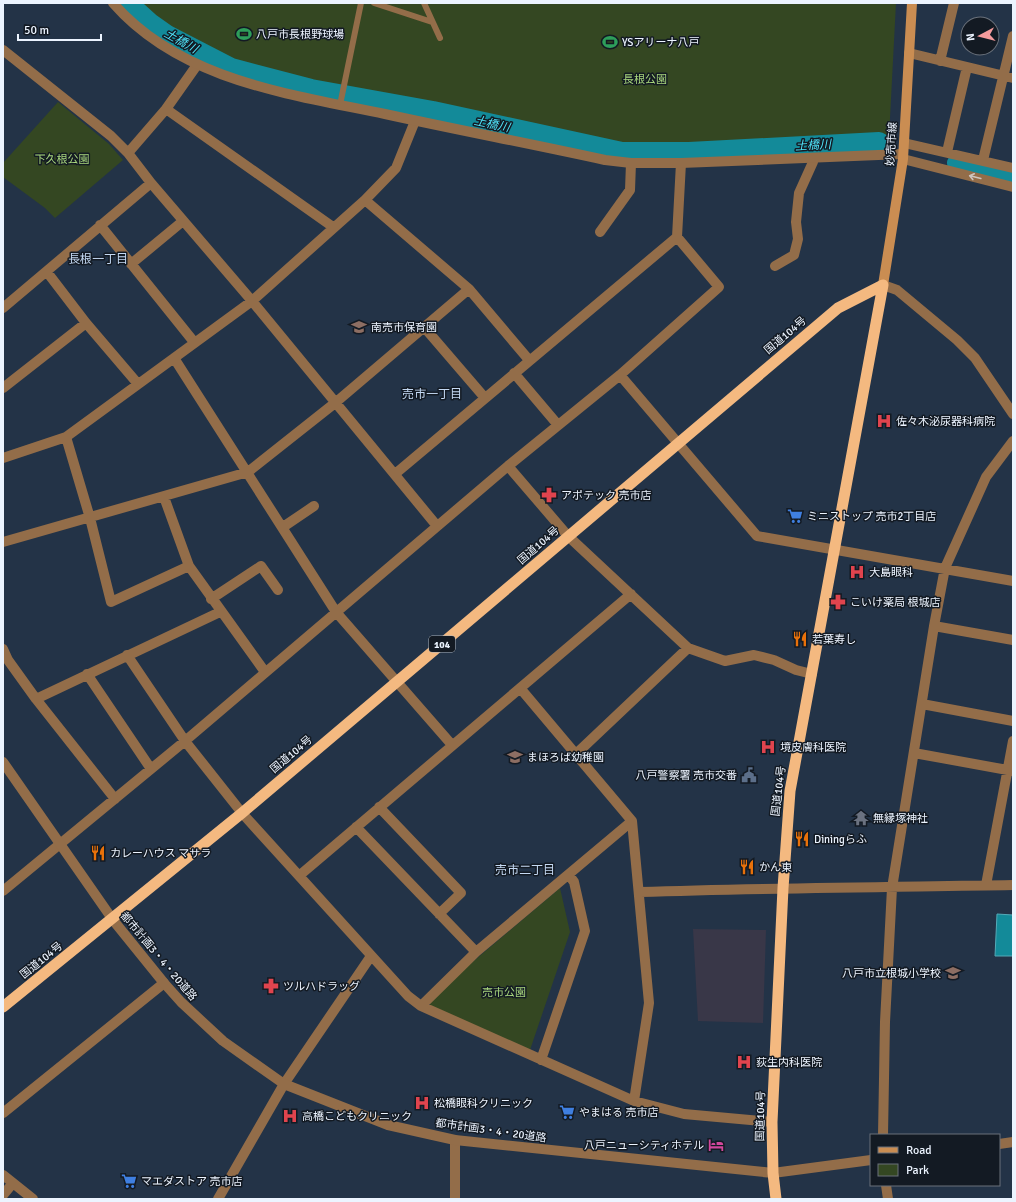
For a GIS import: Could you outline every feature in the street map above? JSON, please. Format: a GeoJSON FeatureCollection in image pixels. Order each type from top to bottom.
{"type":"FeatureCollection","features":[{"type":"Feature","properties":{"kind":"highway","name":"国道104号"},"geometry":{"type":"LineString","coordinates":[[3,1007],[113,920],[242,813],[838,308],[883,286]]}},
{"type":"Feature","properties":{"kind":"highway","name":"国道104号"},"geometry":{"type":"LineString","coordinates":[[776,1199],[773,1173],[772,1122],[783,888],[790,791],[883,286]]}},
{"type":"Feature","properties":{"kind":"main road","name":"妙売市線"},"geometry":{"type":"LineString","coordinates":[[883,286],[904,152],[912,3]]}},
{"type":"Feature","properties":{"kind":"street"},"geometry":{"type":"LineString","coordinates":[[113,3],[129,19],[169,50],[198,65],[234,80],[340,105],[605,160],[631,163],[681,163],[813,158],[904,152],[947,152],[1013,168]]}},
{"type":"Feature","properties":{"kind":"street"},"geometry":{"type":"LineString","coordinates":[[940,61],[954,3]]}},
{"type":"Feature","properties":{"kind":"street"},"geometry":{"type":"LineString","coordinates":[[983,160],[1008,77],[1013,36]]}},
{"type":"Feature","properties":{"kind":"street"},"geometry":{"type":"LineString","coordinates":[[3,50],[83,112],[128,153],[151,183],[252,301],[438,526]]}},
{"type":"Feature","properties":{"kind":"street"},"geometry":{"type":"LineString","coordinates":[[909,54],[1008,77]]}},
{"type":"Feature","properties":{"kind":"street"},"geometry":{"type":"LineString","coordinates":[[128,153],[166,109],[198,65]]}},
{"type":"Feature","properties":{"kind":"street"},"geometry":{"type":"LineString","coordinates":[[947,152],[967,67]]}},
{"type":"Feature","properties":{"kind":"street"},"geometry":{"type":"LineString","coordinates":[[166,109],[333,227]]}},
{"type":"Feature","properties":{"kind":"street"},"geometry":{"type":"LineString","coordinates":[[3,458],[66,437],[252,301],[364,200],[396,168],[415,121]]}},
{"type":"Feature","properties":{"kind":"street"},"geometry":{"type":"LineString","coordinates":[[904,152],[1013,187]]}},
{"type":"Feature","properties":{"kind":"street"},"geometry":{"type":"LineString","coordinates":[[775,266],[794,255],[798,239],[796,222],[799,193],[813,158]]}},
{"type":"Feature","properties":{"kind":"street"},"geometry":{"type":"LineString","coordinates":[[600,232],[630,190],[631,163]]}},
{"type":"Feature","properties":{"kind":"street"},"geometry":{"type":"LineString","coordinates":[[4,888],[61,844],[185,741],[508,466],[620,375],[719,288],[677,237],[681,163]]}},
{"type":"Feature","properties":{"kind":"street"},"geometry":{"type":"LineString","coordinates":[[3,308],[151,183]]}},
{"type":"Feature","properties":{"kind":"street"},"geometry":{"type":"LineString","coordinates":[[364,200],[469,289],[529,360]]}},
{"type":"Feature","properties":{"kind":"street"},"geometry":{"type":"LineString","coordinates":[[131,264],[183,221]]}},
{"type":"Feature","properties":{"kind":"street"},"geometry":{"type":"LineString","coordinates":[[100,225],[194,342]]}},
{"type":"Feature","properties":{"kind":"street"},"geometry":{"type":"LineString","coordinates":[[395,474],[677,237]]}},
{"type":"Feature","properties":{"kind":"street"},"geometry":{"type":"LineString","coordinates":[[47,272],[86,323],[138,384]]}},
{"type":"Feature","properties":{"kind":"street"},"geometry":{"type":"LineString","coordinates":[[883,286],[897,290],[957,340],[975,358],[1013,414]]}},
{"type":"Feature","properties":{"kind":"street"},"geometry":{"type":"LineString","coordinates":[[3,542],[248,472],[335,403],[469,289]]}},
{"type":"Feature","properties":{"kind":"street"},"geometry":{"type":"LineString","coordinates":[[3,388],[86,323]]}},
{"type":"Feature","properties":{"kind":"street"},"geometry":{"type":"LineString","coordinates":[[424,327],[485,398]]}},
{"type":"Feature","properties":{"kind":"street"},"geometry":{"type":"LineString","coordinates":[[174,358],[336,612],[452,745]]}},
{"type":"Feature","properties":{"kind":"street"},"geometry":{"type":"LineString","coordinates":[[514,373],[558,425]]}},
{"type":"Feature","properties":{"kind":"street"},"geometry":{"type":"LineString","coordinates":[[620,375],[757,536],[1013,581]]}},
{"type":"Feature","properties":{"kind":"street"},"geometry":{"type":"LineString","coordinates":[[66,437],[90,518],[111,602],[189,566]]}},
{"type":"Feature","properties":{"kind":"street"},"geometry":{"type":"LineString","coordinates":[[883,1134],[885,1022],[892,888],[934,626],[945,568],[986,477],[1013,441]]}},
{"type":"Feature","properties":{"kind":"street"},"geometry":{"type":"LineString","coordinates":[[508,466],[568,536],[688,648],[725,660],[754,655],[774,660],[796,670],[812,674]]}},
{"type":"Feature","properties":{"kind":"street"},"geometry":{"type":"LineString","coordinates":[[164,497],[189,566],[220,612],[265,672]]}},
{"type":"Feature","properties":{"kind":"street"},"geometry":{"type":"LineString","coordinates":[[283,527],[314,506]]}},
{"type":"Feature","properties":{"kind":"street"},"geometry":{"type":"LineString","coordinates":[[211,599],[261,566],[278,590]]}},
{"type":"Feature","properties":{"kind":"street"},"geometry":{"type":"LineString","coordinates":[[300,875],[631,594]]}},
{"type":"Feature","properties":{"kind":"street"},"geometry":{"type":"LineString","coordinates":[[36,699],[220,612]]}},
{"type":"Feature","properties":{"kind":"street"},"geometry":{"type":"LineString","coordinates":[[934,626],[1013,640]]}},
{"type":"Feature","properties":{"kind":"street"},"geometry":{"type":"LineString","coordinates":[[576,754],[688,648]]}},
{"type":"Feature","properties":{"kind":"street"},"geometry":{"type":"LineString","coordinates":[[3,649],[8,660],[36,699],[115,799]]}},
{"type":"Feature","properties":{"kind":"street"},"geometry":{"type":"LineString","coordinates":[[127,655],[185,741],[242,813],[300,875],[408,996],[421,1006],[634,1101],[684,1114],[772,1122]]}},
{"type":"Feature","properties":{"kind":"street"},"geometry":{"type":"LineString","coordinates":[[87,674],[151,769]]}},
{"type":"Feature","properties":{"kind":"street"},"geometry":{"type":"LineString","coordinates":[[520,688],[632,821],[640,892],[649,1003],[634,1101]]}},
{"type":"Feature","properties":{"kind":"street"},"geometry":{"type":"LineString","coordinates":[[922,704],[1013,720]]}},
{"type":"Feature","properties":{"kind":"street"},"geometry":{"type":"LineString","coordinates":[[986,885],[1010,770],[1013,741]]}},
{"type":"Feature","properties":{"kind":"street"},"geometry":{"type":"LineString","coordinates":[[914,753],[1010,770]]}},
{"type":"Feature","properties":{"kind":"street","name":"都市計画3・4・20道路"},"geometry":{"type":"LineString","coordinates":[[3,762],[113,920],[164,983],[181,1002],[223,1041],[284,1084],[388,1124],[455,1140],[773,1173],[870,1160]]}},
{"type":"Feature","properties":{"kind":"street"},"geometry":{"type":"LineString","coordinates":[[379,807],[461,893],[439,914]]}},
{"type":"Feature","properties":{"kind":"street"},"geometry":{"type":"LineString","coordinates":[[421,1006],[476,952],[632,821]]}},
{"type":"Feature","properties":{"kind":"street"},"geometry":{"type":"LineString","coordinates":[[356,827],[476,952]]}},
{"type":"Feature","properties":{"kind":"street"},"geometry":{"type":"LineString","coordinates":[[541,1060],[585,931],[574,882],[569,875]]}},
{"type":"Feature","properties":{"kind":"street"},"geometry":{"type":"LineString","coordinates":[[640,892],[783,888],[892,888],[1013,885]]}},
{"type":"Feature","properties":{"kind":"street"},"geometry":{"type":"LineString","coordinates":[[218,1199],[284,1084],[371,956]]}},
{"type":"Feature","properties":{"kind":"street"},"geometry":{"type":"LineString","coordinates":[[3,1113],[164,983]]}},
{"type":"Feature","properties":{"kind":"street"},"geometry":{"type":"LineString","coordinates":[[455,1140],[455,1199]]}},
{"type":"Feature","properties":{"kind":"street"},"geometry":{"type":"LineString","coordinates":[[1000,1144],[1013,1142]]}},
{"type":"Feature","properties":{"kind":"street"},"geometry":{"type":"LineString","coordinates":[[3,1175],[33,1199]]}},
{"type":"Feature","properties":{"kind":"street"},"geometry":{"type":"LineString","coordinates":[[3,1195],[13,1183]]}},
{"type":"Feature","properties":{"kind":"street"},"geometry":{"type":"LineString","coordinates":[[886,1186],[888,1199]]}},
{"type":"Feature","properties":{"kind":"lane"},"geometry":{"type":"LineString","coordinates":[[340,105],[361,3]]}},
{"type":"Feature","properties":{"kind":"lane"},"geometry":{"type":"LineString","coordinates":[[374,3],[432,22]]}},
{"type":"Feature","properties":{"kind":"lane"},"geometry":{"type":"LineString","coordinates":[[424,3],[440,38]]}},
{"type":"Feature","properties":{"kind":"shaded area"},"geometry":{"type":"Polygon","coordinates":[[[693,929],[766,930],[763,1023],[698,1021],[693,929]]]}},
{"type":"Feature","properties":{"kind":"green space","name":"長根公園"},"geometry":{"type":"Polygon","coordinates":[[[125,3],[896,3],[889,137],[884,143],[875,145],[808,145],[805,150],[621,156],[428,115],[312,94],[245,75],[212,62],[162,35],[125,3]]]}},
{"type":"Feature","properties":{"kind":"green space","name":"下久根公園"},"geometry":{"type":"Polygon","coordinates":[[[58,102],[109,144],[123,160],[55,218],[45,208],[3,177],[3,163],[58,102]]]}},
{"type":"Feature","properties":{"kind":"green space","name":"売市公園"},"geometry":{"type":"Polygon","coordinates":[[[560,888],[570,932],[530,1050],[430,1006],[430,1003],[450,981],[560,888]]]}},
{"type":"Feature","properties":{"kind":"water"},"geometry":{"type":"Polygon","coordinates":[[[997,914],[1013,915],[1013,956],[995,956],[997,914]]]}},
{"type":"Feature","properties":{"kind":"waterway","name":"土橋川"},"geometry":{"type":"LineString","coordinates":[[128,3],[150,23],[167,35],[231,68],[311,89],[433,111],[622,152],[689,152],[879,142]]}},
{"type":"Feature","properties":{"kind":"waterway","name":"土橋川"},"geometry":{"type":"LineString","coordinates":[[957,163],[1013,177]]}},
{"type":"Feature","properties":{"kind":"place","name":"八戸市長根野球場"},"geometry":{"type":"Point","coordinates":[244,34]}},
{"type":"Feature","properties":{"kind":"place","name":"YSアリーナ八戸"},"geometry":{"type":"Point","coordinates":[610,42]}},
{"type":"Feature","properties":{"kind":"place","name":"南売市保育園"},"geometry":{"type":"Point","coordinates":[359,327]}},
{"type":"Feature","properties":{"kind":"place","name":"佐々木泌尿器科病院"},"geometry":{"type":"Point","coordinates":[884,421]}},
{"type":"Feature","properties":{"kind":"place","name":"アポテック 売市店"},"geometry":{"type":"Point","coordinates":[549,495]}},
{"type":"Feature","properties":{"kind":"place","name":"ミニストップ 売市2丁目店"},"geometry":{"type":"Point","coordinates":[795,516]}},
{"type":"Feature","properties":{"kind":"place","name":"大島眼科"},"geometry":{"type":"Point","coordinates":[857,572]}},
{"type":"Feature","properties":{"kind":"place","name":"こいけ薬局 根城店"},"geometry":{"type":"Point","coordinates":[838,602]}},
{"type":"Feature","properties":{"kind":"place","name":"若葉寿し"},"geometry":{"type":"Point","coordinates":[800,639]}},
{"type":"Feature","properties":{"kind":"place","name":"境皮膚科医院"},"geometry":{"type":"Point","coordinates":[768,747]}},
{"type":"Feature","properties":{"kind":"place","name":"まほろば幼稚園"},"geometry":{"type":"Point","coordinates":[515,757]}},
{"type":"Feature","properties":{"kind":"place","name":"八戸警察署 売市交番"},"geometry":{"type":"Point","coordinates":[749,775]}},
{"type":"Feature","properties":{"kind":"place","name":"無縁塚神社"},"geometry":{"type":"Point","coordinates":[861,818]}},
{"type":"Feature","properties":{"kind":"place","name":"Diningらふ"},"geometry":{"type":"Point","coordinates":[802,839]}},
{"type":"Feature","properties":{"kind":"place","name":"カレーハウス マサラ"},"geometry":{"type":"Point","coordinates":[98,853]}},
{"type":"Feature","properties":{"kind":"place","name":"かん東"},"geometry":{"type":"Point","coordinates":[747,867]}},
{"type":"Feature","properties":{"kind":"place","name":"八戸市立根城小学校"},"geometry":{"type":"Point","coordinates":[953,973]}},
{"type":"Feature","properties":{"kind":"place","name":"ツルハドラッグ"},"geometry":{"type":"Point","coordinates":[271,986]}},
{"type":"Feature","properties":{"kind":"place","name":"荻生内科医院"},"geometry":{"type":"Point","coordinates":[744,1062]}},
{"type":"Feature","properties":{"kind":"place","name":"松橋眼科クリニック"},"geometry":{"type":"Point","coordinates":[422,1103]}},
{"type":"Feature","properties":{"kind":"place","name":"やまはる 売市店"},"geometry":{"type":"Point","coordinates":[567,1112]}},
{"type":"Feature","properties":{"kind":"place","name":"高橋こどもクリニック"},"geometry":{"type":"Point","coordinates":[290,1116]}},
{"type":"Feature","properties":{"kind":"place","name":"八戸ニューシティホテル"},"geometry":{"type":"Point","coordinates":[716,1145]}},
{"type":"Feature","properties":{"kind":"place","name":"マエダストア 売市店"},"geometry":{"type":"Point","coordinates":[129,1181]}},
{"type":"Feature","properties":{"kind":"district","name":"長根一丁目"},"geometry":{"type":"Point","coordinates":[98,259]}},
{"type":"Feature","properties":{"kind":"district","name":"売市一丁目"},"geometry":{"type":"Point","coordinates":[432,394]}},
{"type":"Feature","properties":{"kind":"district","name":"売市二丁目"},"geometry":{"type":"Point","coordinates":[525,870]}}]}
